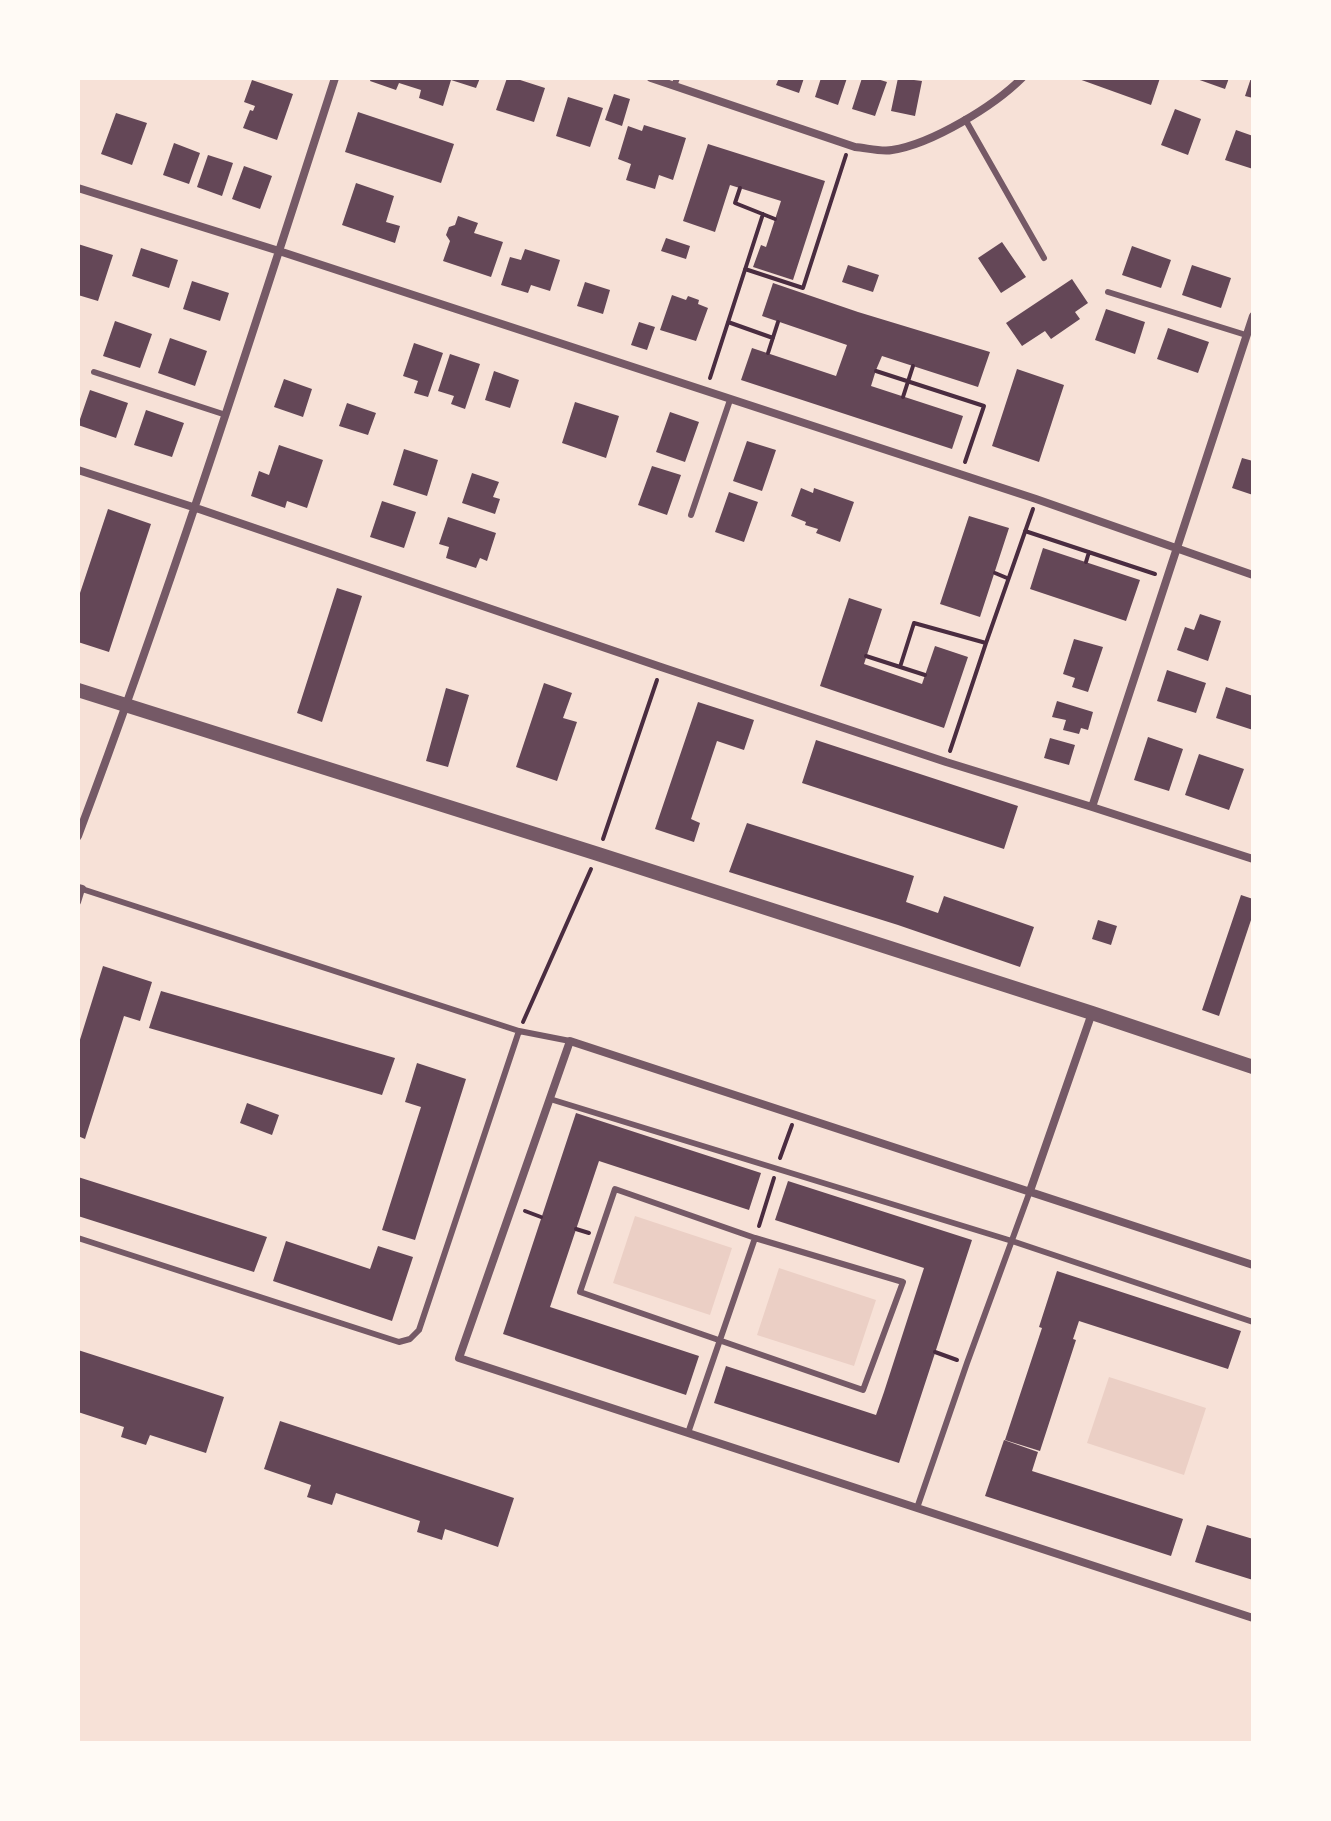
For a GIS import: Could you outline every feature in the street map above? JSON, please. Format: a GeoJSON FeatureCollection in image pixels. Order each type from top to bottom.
{"type":"FeatureCollection","features":[{"type":"Feature","properties":{"kind":"street"},"geometry":{"type":"LineString","coordinates":[[78,836],[196,508],[335,78]]}},
{"type":"Feature","properties":{"kind":"street"},"geometry":{"type":"LineString","coordinates":[[651,78],[676,82],[849,145],[889,151],[911,146],[965,119],[1000,98],[1022,78]]}},
{"type":"Feature","properties":{"kind":"street"},"geometry":{"type":"LineString","coordinates":[[78,188],[1036,499],[1253,575]]}},
{"type":"Feature","properties":{"kind":"street"},"geometry":{"type":"LineString","coordinates":[[1092,807],[1253,316]]}},
{"type":"Feature","properties":{"kind":"street"},"geometry":{"type":"LineString","coordinates":[[78,470],[946,762],[1253,859]]}},
{"type":"Feature","properties":{"kind":"street"},"geometry":{"type":"LineString","coordinates":[[78,690],[598,854],[1253,1067]]}},
{"type":"Feature","properties":{"kind":"street"},"geometry":{"type":"LineString","coordinates":[[1030,1191],[1092,1013]]}},
{"type":"Feature","properties":{"kind":"street"},"geometry":{"type":"LineString","coordinates":[[1253,1265],[570,1041],[459,1358],[1253,1618]]}},
{"type":"Feature","properties":{"kind":"lane"},"geometry":{"type":"LineString","coordinates":[[965,119],[1044,258]]}},
{"type":"Feature","properties":{"kind":"lane"},"geometry":{"type":"LineString","coordinates":[[1108,292],[1246,335]]}},
{"type":"Feature","properties":{"kind":"lane"},"geometry":{"type":"LineString","coordinates":[[94,372],[226,415]]}},
{"type":"Feature","properties":{"kind":"lane"},"geometry":{"type":"LineString","coordinates":[[691,515],[730,400]]}},
{"type":"Feature","properties":{"kind":"lane"},"geometry":{"type":"LineString","coordinates":[[78,902],[80,889],[519,1031],[570,1041]]}},
{"type":"Feature","properties":{"kind":"lane"},"geometry":{"type":"LineString","coordinates":[[78,1238],[399,1342],[410,1339],[419,1330],[519,1031]]}},
{"type":"Feature","properties":{"kind":"lane"},"geometry":{"type":"LineString","coordinates":[[550,1099],[1012,1241],[1253,1322]]}},
{"type":"Feature","properties":{"kind":"lane"},"geometry":{"type":"LineString","coordinates":[[615,1189],[755,1238],[903,1282],[863,1390],[580,1292],[615,1189]]}},
{"type":"Feature","properties":{"kind":"lane"},"geometry":{"type":"LineString","coordinates":[[917,1508],[1030,1191]]}},
{"type":"Feature","properties":{"kind":"lane"},"geometry":{"type":"LineString","coordinates":[[688,1433],[755,1238]]}},
{"type":"Feature","properties":{"kind":"path"},"geometry":{"type":"LineString","coordinates":[[745,269],[803,288],[849,145]]}},
{"type":"Feature","properties":{"kind":"path"},"geometry":{"type":"LineString","coordinates":[[740,188],[735,203],[775,219]]}},
{"type":"Feature","properties":{"kind":"path"},"geometry":{"type":"LineString","coordinates":[[706,392],[763,214]]}},
{"type":"Feature","properties":{"kind":"path"},"geometry":{"type":"LineString","coordinates":[[728,322],[773,338]]}},
{"type":"Feature","properties":{"kind":"path"},"geometry":{"type":"LineString","coordinates":[[768,353],[778,322]]}},
{"type":"Feature","properties":{"kind":"path"},"geometry":{"type":"LineString","coordinates":[[903,397],[913,366]]}},
{"type":"Feature","properties":{"kind":"path"},"geometry":{"type":"LineString","coordinates":[[876,371],[984,406],[961,476]]}},
{"type":"Feature","properties":{"kind":"path"},"geometry":{"type":"LineString","coordinates":[[946,762],[1036,499]]}},
{"type":"Feature","properties":{"kind":"path"},"geometry":{"type":"LineString","coordinates":[[1025,531],[1166,578]]}},
{"type":"Feature","properties":{"kind":"path"},"geometry":{"type":"LineString","coordinates":[[1086,562],[1089,552]]}},
{"type":"Feature","properties":{"kind":"path"},"geometry":{"type":"LineString","coordinates":[[995,573],[1008,578]]}},
{"type":"Feature","properties":{"kind":"path"},"geometry":{"type":"LineString","coordinates":[[900,667],[914,623],[986,643]]}},
{"type":"Feature","properties":{"kind":"path"},"geometry":{"type":"LineString","coordinates":[[866,656],[925,675]]}},
{"type":"Feature","properties":{"kind":"path"},"geometry":{"type":"LineString","coordinates":[[512,1206],[541,1217]]}},
{"type":"Feature","properties":{"kind":"path"},"geometry":{"type":"LineString","coordinates":[[935,1352],[967,1363]]}},
{"type":"Feature","properties":{"kind":"shaded area"},"geometry":{"type":"Polygon","coordinates":[[[635,1216],[732,1248],[710,1315],[613,1283],[635,1216]]]}},
{"type":"Feature","properties":{"kind":"shaded area"},"geometry":{"type":"Polygon","coordinates":[[[779,1268],[876,1300],[854,1366],[757,1335],[779,1268]]]}},
{"type":"Feature","properties":{"kind":"shaded area"},"geometry":{"type":"Polygon","coordinates":[[[1109,1377],[1206,1408],[1184,1475],[1087,1443],[1109,1377]]]}},
{"type":"Feature","properties":{"kind":"building"},"geometry":{"type":"Polygon","coordinates":[[[371,78],[480,78],[476,88],[451,80],[443,106],[419,98],[421,90],[399,83],[396,90],[370,81],[371,78]]]}},
{"type":"Feature","properties":{"kind":"building"},"geometry":{"type":"Polygon","coordinates":[[[507,78],[545,88],[534,122],[496,110],[507,78]]]}},
{"type":"Feature","properties":{"kind":"building"},"geometry":{"type":"Polygon","coordinates":[[[779,78],[804,78],[799,93],[776,85],[779,78]]]}},
{"type":"Feature","properties":{"kind":"building"},"geometry":{"type":"Polygon","coordinates":[[[821,78],[847,78],[838,105],[815,97],[821,78]]]}},
{"type":"Feature","properties":{"kind":"building"},"geometry":{"type":"Polygon","coordinates":[[[862,78],[887,82],[875,116],[852,109],[862,78]]]}},
{"type":"Feature","properties":{"kind":"building"},"geometry":{"type":"Polygon","coordinates":[[[898,78],[922,81],[915,116],[891,111],[898,78]]]}},
{"type":"Feature","properties":{"kind":"building"},"geometry":{"type":"Polygon","coordinates":[[[1076,78],[1160,78],[1151,105],[1076,78]]]}},
{"type":"Feature","properties":{"kind":"building"},"geometry":{"type":"Polygon","coordinates":[[[1194,78],[1229,78],[1225,89],[1194,78]]]}},
{"type":"Feature","properties":{"kind":"building"},"geometry":{"type":"Polygon","coordinates":[[[1253,78],[1253,98],[1245,96],[1253,78]]]}},
{"type":"Feature","properties":{"kind":"building"},"geometry":{"type":"Polygon","coordinates":[[[252,80],[293,94],[277,140],[243,128],[250,110],[253,111],[255,106],[244,102],[252,80]]]}},
{"type":"Feature","properties":{"kind":"building"},"geometry":{"type":"Polygon","coordinates":[[[614,94],[630,99],[622,126],[605,120],[614,94]]]}},
{"type":"Feature","properties":{"kind":"building"},"geometry":{"type":"Polygon","coordinates":[[[568,97],[603,108],[590,147],[556,136],[568,97]]]}},
{"type":"Feature","properties":{"kind":"building"},"geometry":{"type":"Polygon","coordinates":[[[1175,109],[1201,119],[1188,155],[1161,145],[1175,109]]]}},
{"type":"Feature","properties":{"kind":"building"},"geometry":{"type":"Polygon","coordinates":[[[358,112],[454,144],[441,183],[345,152],[358,112]]]}},
{"type":"Feature","properties":{"kind":"building"},"geometry":{"type":"Polygon","coordinates":[[[116,113],[147,123],[132,165],[101,154],[116,113]]]}},
{"type":"Feature","properties":{"kind":"building"},"geometry":{"type":"Polygon","coordinates":[[[644,125],[686,138],[673,180],[659,175],[655,189],[626,180],[631,164],[618,159],[628,126],[642,131],[644,125]]]}},
{"type":"Feature","properties":{"kind":"building"},"geometry":{"type":"Polygon","coordinates":[[[1236,130],[1253,136],[1253,169],[1225,160],[1236,130]]]}},
{"type":"Feature","properties":{"kind":"building"},"geometry":{"type":"Polygon","coordinates":[[[174,143],[200,153],[189,184],[163,175],[174,143]]]}},
{"type":"Feature","properties":{"kind":"building"},"geometry":{"type":"Polygon","coordinates":[[[708,144],[825,181],[793,280],[753,267],[761,245],[766,247],[781,201],[730,185],[715,232],[683,221],[708,144]]]}},
{"type":"Feature","properties":{"kind":"building"},"geometry":{"type":"Polygon","coordinates":[[[208,155],[233,163],[222,196],[197,187],[208,155]]]}},
{"type":"Feature","properties":{"kind":"building"},"geometry":{"type":"Polygon","coordinates":[[[244,166],[272,176],[260,209],[232,199],[244,166]]]}},
{"type":"Feature","properties":{"kind":"building"},"geometry":{"type":"Polygon","coordinates":[[[356,183],[394,196],[386,222],[400,226],[395,243],[342,225],[356,183]]]}},
{"type":"Feature","properties":{"kind":"building"},"geometry":{"type":"Polygon","coordinates":[[[458,216],[478,223],[474,233],[503,242],[491,277],[443,261],[450,241],[446,235],[458,216]]]}},
{"type":"Feature","properties":{"kind":"building"},"geometry":{"type":"Polygon","coordinates":[[[666,238],[690,246],[686,259],[661,251],[666,238]]]}},
{"type":"Feature","properties":{"kind":"building"},"geometry":{"type":"Polygon","coordinates":[[[1002,242],[1026,277],[1001,293],[978,258],[1002,242]]]}},
{"type":"Feature","properties":{"kind":"building"},"geometry":{"type":"Polygon","coordinates":[[[78,244],[113,255],[98,301],[78,295],[78,244]]]}},
{"type":"Feature","properties":{"kind":"building"},"geometry":{"type":"Polygon","coordinates":[[[1132,246],[1171,260],[1161,288],[1122,275],[1132,246]]]}},
{"type":"Feature","properties":{"kind":"building"},"geometry":{"type":"Polygon","coordinates":[[[141,248],[178,260],[169,288],[132,276],[141,248]]]}},
{"type":"Feature","properties":{"kind":"building"},"geometry":{"type":"Polygon","coordinates":[[[525,249],[560,260],[550,291],[531,285],[528,293],[501,285],[510,257],[521,260],[525,249]]]}},
{"type":"Feature","properties":{"kind":"building"},"geometry":{"type":"Polygon","coordinates":[[[848,265],[879,275],[873,292],[842,282],[848,265]]]}},
{"type":"Feature","properties":{"kind":"building"},"geometry":{"type":"Polygon","coordinates":[[[1192,265],[1231,278],[1221,308],[1182,295],[1192,265]]]}},
{"type":"Feature","properties":{"kind":"building"},"geometry":{"type":"Polygon","coordinates":[[[1072,279],[1088,303],[1075,312],[1080,319],[1051,339],[1045,331],[1022,346],[1006,323],[1072,279]]]}},
{"type":"Feature","properties":{"kind":"building"},"geometry":{"type":"Polygon","coordinates":[[[192,281],[229,293],[220,321],[183,309],[192,281]]]}},
{"type":"Feature","properties":{"kind":"building"},"geometry":{"type":"Polygon","coordinates":[[[585,282],[610,290],[603,314],[577,306],[585,282]]]}},
{"type":"Feature","properties":{"kind":"building"},"geometry":{"type":"Polygon","coordinates":[[[773,283],[990,352],[978,387],[882,356],[876,370],[871,386],[963,416],[952,449],[741,380],[752,348],[836,376],[847,345],[762,316],[773,283]]]}},
{"type":"Feature","properties":{"kind":"building"},"geometry":{"type":"Polygon","coordinates":[[[672,295],[686,300],[688,296],[708,308],[696,341],[660,330],[672,295]]]}},
{"type":"Feature","properties":{"kind":"building"},"geometry":{"type":"Polygon","coordinates":[[[1106,309],[1145,322],[1135,354],[1095,340],[1106,309]]]}},
{"type":"Feature","properties":{"kind":"building"},"geometry":{"type":"Polygon","coordinates":[[[115,321],[152,334],[140,368],[103,356],[115,321]]]}},
{"type":"Feature","properties":{"kind":"building"},"geometry":{"type":"Polygon","coordinates":[[[639,322],[655,327],[647,350],[631,345],[639,322]]]}},
{"type":"Feature","properties":{"kind":"building"},"geometry":{"type":"Polygon","coordinates":[[[1168,328],[1209,342],[1198,373],[1157,359],[1168,328]]]}},
{"type":"Feature","properties":{"kind":"building"},"geometry":{"type":"Polygon","coordinates":[[[170,338],[207,351],[195,386],[158,373],[170,338]]]}},
{"type":"Feature","properties":{"kind":"building"},"geometry":{"type":"Polygon","coordinates":[[[414,343],[443,353],[428,397],[414,393],[418,381],[403,376],[414,343]]]}},
{"type":"Feature","properties":{"kind":"building"},"geometry":{"type":"Polygon","coordinates":[[[450,354],[480,364],[465,409],[451,404],[454,396],[438,391],[450,354]]]}},
{"type":"Feature","properties":{"kind":"building"},"geometry":{"type":"Polygon","coordinates":[[[1017,369],[1064,385],[1039,462],[992,446],[1017,369]]]}},
{"type":"Feature","properties":{"kind":"building"},"geometry":{"type":"Polygon","coordinates":[[[494,371],[519,380],[510,408],[485,400],[494,371]]]}},
{"type":"Feature","properties":{"kind":"building"},"geometry":{"type":"Polygon","coordinates":[[[284,379],[312,389],[303,417],[274,407],[284,379]]]}},
{"type":"Feature","properties":{"kind":"building"},"geometry":{"type":"Polygon","coordinates":[[[90,390],[128,403],[116,438],[78,425],[90,390]]]}},
{"type":"Feature","properties":{"kind":"building"},"geometry":{"type":"Polygon","coordinates":[[[575,402],[619,416],[606,458],[562,443],[575,402]]]}},
{"type":"Feature","properties":{"kind":"building"},"geometry":{"type":"Polygon","coordinates":[[[347,403],[376,413],[368,435],[339,426],[347,403]]]}},
{"type":"Feature","properties":{"kind":"building"},"geometry":{"type":"Polygon","coordinates":[[[146,410],[184,423],[172,457],[134,445],[146,410]]]}},
{"type":"Feature","properties":{"kind":"building"},"geometry":{"type":"Polygon","coordinates":[[[670,412],[699,422],[685,462],[656,452],[670,412]]]}},
{"type":"Feature","properties":{"kind":"building"},"geometry":{"type":"Polygon","coordinates":[[[747,441],[776,450],[762,491],[733,481],[747,441]]]}},
{"type":"Feature","properties":{"kind":"building"},"geometry":{"type":"Polygon","coordinates":[[[279,445],[323,460],[307,508],[287,501],[285,508],[251,496],[259,471],[269,475],[279,445]]]}},
{"type":"Feature","properties":{"kind":"building"},"geometry":{"type":"Polygon","coordinates":[[[404,449],[438,460],[427,496],[393,485],[404,449]]]}},
{"type":"Feature","properties":{"kind":"building"},"geometry":{"type":"Polygon","coordinates":[[[1242,458],[1253,461],[1253,495],[1232,488],[1242,458]]]}},
{"type":"Feature","properties":{"kind":"building"},"geometry":{"type":"Polygon","coordinates":[[[652,466],[681,475],[667,515],[638,505],[652,466]]]}},
{"type":"Feature","properties":{"kind":"building"},"geometry":{"type":"Polygon","coordinates":[[[472,473],[499,482],[493,497],[500,499],[495,514],[462,503],[472,473]]]}},
{"type":"Feature","properties":{"kind":"building"},"geometry":{"type":"Polygon","coordinates":[[[801,488],[813,493],[814,488],[854,502],[840,542],[816,533],[818,529],[791,516],[801,488]]]}},
{"type":"Feature","properties":{"kind":"building"},"geometry":{"type":"Polygon","coordinates":[[[729,492],[758,502],[744,542],[715,532],[729,492]]]}},
{"type":"Feature","properties":{"kind":"building"},"geometry":{"type":"Polygon","coordinates":[[[382,501],[416,512],[404,548],[370,537],[382,501]]]}},
{"type":"Feature","properties":{"kind":"building"},"geometry":{"type":"Polygon","coordinates":[[[108,509],[151,524],[109,652],[78,642],[78,599],[108,509]]]}},
{"type":"Feature","properties":{"kind":"building"},"geometry":{"type":"Polygon","coordinates":[[[969,516],[1009,528],[980,617],[940,604],[969,516]]]}},
{"type":"Feature","properties":{"kind":"building"},"geometry":{"type":"Polygon","coordinates":[[[448,517],[496,533],[487,561],[480,558],[476,568],[446,558],[449,547],[439,544],[448,517]]]}},
{"type":"Feature","properties":{"kind":"building"},"geometry":{"type":"Polygon","coordinates":[[[1043,548],[1140,580],[1126,621],[1030,589],[1043,548]]]}},
{"type":"Feature","properties":{"kind":"building"},"geometry":{"type":"Polygon","coordinates":[[[337,588],[362,596],[322,722],[297,713],[337,588]]]}},
{"type":"Feature","properties":{"kind":"building"},"geometry":{"type":"Polygon","coordinates":[[[849,598],[882,609],[864,664],[922,684],[935,646],[968,657],[944,728],[820,686],[849,598]]]}},
{"type":"Feature","properties":{"kind":"building"},"geometry":{"type":"Polygon","coordinates":[[[1200,614],[1221,621],[1208,661],[1177,650],[1185,627],[1194,630],[1200,614]]]}},
{"type":"Feature","properties":{"kind":"building"},"geometry":{"type":"Polygon","coordinates":[[[1074,639],[1103,647],[1088,692],[1072,687],[1075,678],[1063,674],[1074,639]]]}},
{"type":"Feature","properties":{"kind":"building"},"geometry":{"type":"Polygon","coordinates":[[[1167,670],[1206,683],[1196,713],[1157,701],[1167,670]]]}},
{"type":"Feature","properties":{"kind":"building"},"geometry":{"type":"Polygon","coordinates":[[[544,683],[572,693],[563,718],[577,722],[557,781],[516,767],[544,683]]]}},
{"type":"Feature","properties":{"kind":"building"},"geometry":{"type":"Polygon","coordinates":[[[1226,687],[1253,696],[1253,730],[1216,718],[1226,687]]]}},
{"type":"Feature","properties":{"kind":"building"},"geometry":{"type":"Polygon","coordinates":[[[446,688],[469,695],[448,767],[426,761],[446,688]]]}},
{"type":"Feature","properties":{"kind":"building"},"geometry":{"type":"Polygon","coordinates":[[[1057,701],[1093,712],[1088,730],[1081,728],[1079,734],[1063,730],[1066,720],[1052,717],[1057,701]]]}},
{"type":"Feature","properties":{"kind":"building"},"geometry":{"type":"Polygon","coordinates":[[[698,702],[754,720],[744,750],[717,741],[691,819],[700,823],[694,842],[655,829],[698,702]]]}},
{"type":"Feature","properties":{"kind":"building"},"geometry":{"type":"Polygon","coordinates":[[[1148,737],[1183,749],[1169,791],[1134,780],[1148,737]]]}},
{"type":"Feature","properties":{"kind":"building"},"geometry":{"type":"Polygon","coordinates":[[[1050,738],[1075,745],[1069,765],[1044,758],[1050,738]]]}},
{"type":"Feature","properties":{"kind":"building"},"geometry":{"type":"Polygon","coordinates":[[[816,740],[1018,806],[1004,849],[802,783],[816,740]]]}},
{"type":"Feature","properties":{"kind":"building"},"geometry":{"type":"Polygon","coordinates":[[[1199,754],[1244,769],[1229,810],[1185,795],[1199,754]]]}},
{"type":"Feature","properties":{"kind":"building"},"geometry":{"type":"Polygon","coordinates":[[[747,823],[914,876],[906,902],[938,913],[944,896],[1034,927],[1020,967],[729,872],[747,823]]]}},
{"type":"Feature","properties":{"kind":"building"},"geometry":{"type":"Polygon","coordinates":[[[1241,895],[1253,899],[1253,914],[1219,1016],[1202,1010],[1241,895]]]}},
{"type":"Feature","properties":{"kind":"building"},"geometry":{"type":"Polygon","coordinates":[[[1098,920],[1117,926],[1111,945],[1092,939],[1098,920]]]}},
{"type":"Feature","properties":{"kind":"building"},"geometry":{"type":"Polygon","coordinates":[[[103,966],[152,982],[140,1021],[124,1016],[85,1139],[78,1136],[78,1046],[103,966]]]}},
{"type":"Feature","properties":{"kind":"building"},"geometry":{"type":"Polygon","coordinates":[[[161,991],[395,1058],[382,1095],[149,1028],[161,991]]]}},
{"type":"Feature","properties":{"kind":"building"},"geometry":{"type":"Polygon","coordinates":[[[417,1063],[466,1079],[415,1240],[382,1230],[421,1107],[405,1102],[417,1063]]]}},
{"type":"Feature","properties":{"kind":"building"},"geometry":{"type":"Polygon","coordinates":[[[247,1103],[279,1115],[272,1135],[240,1123],[247,1103]]]}},
{"type":"Feature","properties":{"kind":"building"},"geometry":{"type":"Polygon","coordinates":[[[576,1113],[761,1173],[749,1210],[599,1161],[550,1307],[699,1356],[686,1395],[503,1334],[576,1113]]]}},
{"type":"Feature","properties":{"kind":"building"},"geometry":{"type":"Polygon","coordinates":[[[78,1177],[267,1237],[254,1272],[78,1216],[78,1177]]]}},
{"type":"Feature","properties":{"kind":"building"},"geometry":{"type":"Polygon","coordinates":[[[788,1181],[972,1240],[899,1463],[714,1403],[726,1366],[876,1415],[884,1392],[924,1268],[775,1220],[788,1181]]]}},
{"type":"Feature","properties":{"kind":"building"},"geometry":{"type":"Polygon","coordinates":[[[286,1241],[370,1269],[378,1246],[413,1257],[392,1321],[273,1281],[286,1241]]]}},
{"type":"Feature","properties":{"kind":"building"},"geometry":{"type":"Polygon","coordinates":[[[1057,1271],[1241,1331],[1228,1369],[1079,1321],[1073,1339],[1076,1340],[1040,1451],[1005,1440],[1042,1328],[1039,1327],[1057,1271]]]}},
{"type":"Feature","properties":{"kind":"building"},"geometry":{"type":"Polygon","coordinates":[[[78,1350],[224,1397],[206,1453],[150,1435],[146,1445],[121,1437],[124,1427],[78,1412],[78,1350]]]}},
{"type":"Feature","properties":{"kind":"building"},"geometry":{"type":"Polygon","coordinates":[[[280,1421],[514,1498],[498,1547],[445,1529],[442,1540],[417,1532],[420,1521],[336,1493],[332,1505],[307,1497],[311,1485],[264,1469],[280,1421]]]}},
{"type":"Feature","properties":{"kind":"building"},"geometry":{"type":"Polygon","coordinates":[[[1004,1440],[1038,1452],[1032,1471],[1183,1519],[1171,1556],[985,1496],[1004,1440]]]}},
{"type":"Feature","properties":{"kind":"building"},"geometry":{"type":"Polygon","coordinates":[[[1207,1525],[1253,1539],[1253,1580],[1195,1562],[1207,1525]]]}}]}
